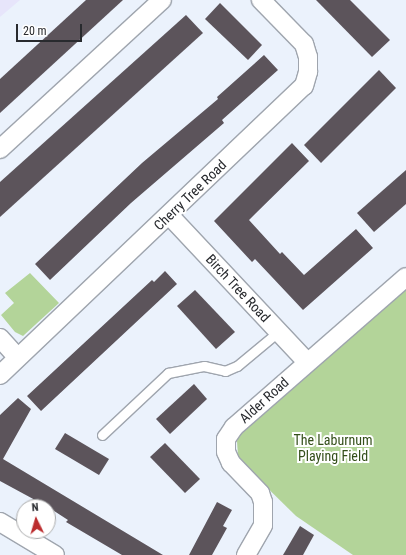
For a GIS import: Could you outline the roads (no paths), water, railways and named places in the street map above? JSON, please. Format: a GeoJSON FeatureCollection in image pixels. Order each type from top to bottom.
{"type":"FeatureCollection","features":[{"type":"Feature","properties":{"kind":"street"},"geometry":{"type":"LineString","coordinates":[[0,149],[162,0]]}},
{"type":"Feature","properties":{"kind":"street","name":"Cherry Tree Road"},"geometry":{"type":"LineString","coordinates":[[0,375],[17,357],[304,86],[308,72],[308,57],[304,44],[261,0]]}},
{"type":"Feature","properties":{"kind":"street","name":"Birch Tree Road"},"geometry":{"type":"LineString","coordinates":[[168,215],[307,362]]}},
{"type":"Feature","properties":{"kind":"street","name":"Alder Road"},"geometry":{"type":"LineString","coordinates":[[246,555],[263,525],[263,502],[260,493],[231,463],[226,452],[226,439],[234,427],[406,277]]}},
{"type":"Feature","properties":{"kind":"street"},"geometry":{"type":"LineString","coordinates":[[0,338],[17,357]]}},
{"type":"Feature","properties":{"kind":"street"},"geometry":{"type":"LineString","coordinates":[[0,522],[55,555]]}},
{"type":"Feature","properties":{"kind":"lane"},"geometry":{"type":"LineString","coordinates":[[102,435],[168,373],[204,366],[225,371],[237,366],[278,332]]}},
{"type":"Feature","properties":{"kind":"park label","name":"The Laburnum Playing Field"},"geometry":{"type":"Point","coordinates":[333,448]}}]}
